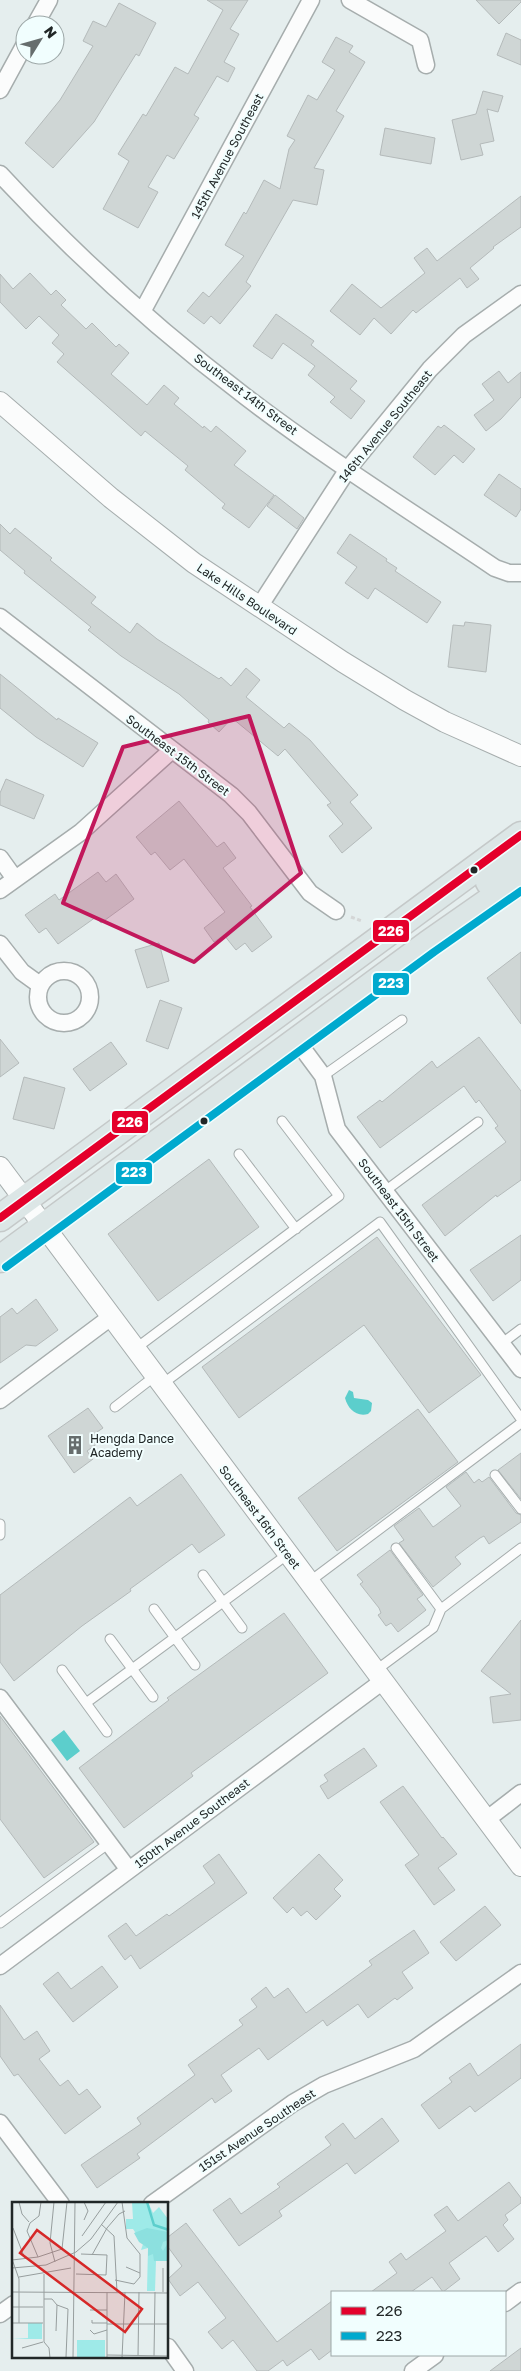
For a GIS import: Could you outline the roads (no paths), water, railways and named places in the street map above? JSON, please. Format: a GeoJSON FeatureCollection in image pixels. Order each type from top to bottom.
{"type":"FeatureCollection","features":[{"type":"Feature","properties":{"kind":"main road"},"geometry":{"type":"LineString","coordinates":[[0,1218],[521,835]]}},
{"type":"Feature","properties":{"kind":"main road"},"geometry":{"type":"LineString","coordinates":[[428,944],[448,912],[521,858]]}},
{"type":"Feature","properties":{"kind":"main road"},"geometry":{"type":"LineString","coordinates":[[0,1258],[428,944],[521,879]]}},
{"type":"Feature","properties":{"kind":"street"},"geometry":{"type":"LineString","coordinates":[[41,15],[49,0]]}},
{"type":"Feature","properties":{"kind":"street","name":"145th Avenue Southeast"},"geometry":{"type":"LineString","coordinates":[[142,312],[311,0]]}},
{"type":"Feature","properties":{"kind":"street"},"geometry":{"type":"LineString","coordinates":[[350,0],[420,40],[426,65]]}},
{"type":"Feature","properties":{"kind":"street"},"geometry":{"type":"LineString","coordinates":[[0,90],[15,62]]}},
{"type":"Feature","properties":{"kind":"street","name":"Southeast 14th Street"},"geometry":{"type":"LineString","coordinates":[[0,174],[41,218],[142,312],[246,397],[348,469],[495,568],[509,574],[521,573]]}},
{"type":"Feature","properties":{"kind":"street","name":"146th Avenue Southeast"},"geometry":{"type":"LineString","coordinates":[[259,607],[348,469],[444,355],[464,335],[521,294]]}},
{"type":"Feature","properties":{"kind":"street","name":"Lake Hills Boulevard"},"geometry":{"type":"LineString","coordinates":[[0,402],[111,498],[194,563],[259,607],[405,700],[445,722],[521,756]]}},
{"type":"Feature","properties":{"kind":"street","name":"Southeast 15th Street"},"geometry":{"type":"LineString","coordinates":[[0,617],[231,794],[249,813],[310,893],[336,911]]}},
{"type":"Feature","properties":{"kind":"street"},"geometry":{"type":"LineString","coordinates":[[0,890],[81,832],[172,750]]}},
{"type":"Feature","properties":{"kind":"street"},"geometry":{"type":"LineString","coordinates":[[0,858],[15,879]]}},
{"type":"Feature","properties":{"kind":"street"},"geometry":{"type":"LineString","coordinates":[[0,944],[22,972],[40,985]]}},
{"type":"Feature","properties":{"kind":"street","name":"Southeast 15th Street"},"geometry":{"type":"LineString","coordinates":[[297,1041],[323,1076],[337,1129],[521,1369]]}},
{"type":"Feature","properties":{"kind":"street","name":"Southeast 16th Street"},"geometry":{"type":"LineString","coordinates":[[0,1167],[521,1866]]}},
{"type":"Feature","properties":{"kind":"street"},"geometry":{"type":"LineString","coordinates":[[0,1400],[111,1317]]}},
{"type":"Feature","properties":{"kind":"street","name":"150th Avenue Southeast"},"geometry":{"type":"LineString","coordinates":[[0,1966],[129,1870],[379,1676]]}},
{"type":"Feature","properties":{"kind":"street"},"geometry":{"type":"LineString","coordinates":[[0,1698],[129,1870]]}},
{"type":"Feature","properties":{"kind":"street"},"geometry":{"type":"LineString","coordinates":[[486,1820],[521,1793]]}},
{"type":"Feature","properties":{"kind":"street","name":"151st Avenue Southeast"},"geometry":{"type":"LineString","coordinates":[[155,2202],[293,2103],[324,2085],[414,2049],[521,1972]]}},
{"type":"Feature","properties":{"kind":"street"},"geometry":{"type":"LineString","coordinates":[[0,2123],[59,2202]]}},
{"type":"Feature","properties":{"kind":"street"},"geometry":{"type":"LineString","coordinates":[[506,2302],[521,2291]]}},
{"type":"Feature","properties":{"kind":"street"},"geometry":{"type":"LineString","coordinates":[[0,2314],[12,2305]]}},
{"type":"Feature","properties":{"kind":"street"},"geometry":{"type":"LineString","coordinates":[[169,2348],[185,2371]]}},
{"type":"Feature","properties":{"kind":"street"},"geometry":{"type":"LineString","coordinates":[[413,2371],[434,2356]]}},
{"type":"Feature","properties":{"kind":"lane"},"geometry":{"type":"LineString","coordinates":[[323,1076],[402,1020]]}},
{"type":"Feature","properties":{"kind":"lane"},"geometry":{"type":"LineString","coordinates":[[135,1349],[339,1196],[282,1121]]}},
{"type":"Feature","properties":{"kind":"lane"},"geometry":{"type":"LineString","coordinates":[[385,1191],[478,1122]]}},
{"type":"Feature","properties":{"kind":"lane"},"geometry":{"type":"LineString","coordinates":[[239,1154],[296,1229]]}},
{"type":"Feature","properties":{"kind":"lane"},"geometry":{"type":"LineString","coordinates":[[115,1407],[158,1380],[380,1222],[521,1419]]}},
{"type":"Feature","properties":{"kind":"lane"},"geometry":{"type":"LineString","coordinates":[[502,1344],[521,1329]]}},
{"type":"Feature","properties":{"kind":"lane"},"geometry":{"type":"LineString","coordinates":[[309,1582],[521,1423]]}},
{"type":"Feature","properties":{"kind":"lane"},"geometry":{"type":"LineString","coordinates":[[495,1475],[521,1509]]}},
{"type":"Feature","properties":{"kind":"lane"},"geometry":{"type":"LineString","coordinates":[[0,1524],[0,1535]]}},
{"type":"Feature","properties":{"kind":"lane"},"geometry":{"type":"LineString","coordinates":[[396,1548],[441,1609]]}},
{"type":"Feature","properties":{"kind":"lane"},"geometry":{"type":"LineString","coordinates":[[379,1676],[434,1628],[441,1609],[521,1548]]}},
{"type":"Feature","properties":{"kind":"lane"},"geometry":{"type":"LineString","coordinates":[[86,1704],[288,1554]]}},
{"type":"Feature","properties":{"kind":"lane"},"geometry":{"type":"LineString","coordinates":[[203,1575],[242,1628]]}},
{"type":"Feature","properties":{"kind":"lane"},"geometry":{"type":"LineString","coordinates":[[154,1608],[195,1665]]}},
{"type":"Feature","properties":{"kind":"lane"},"geometry":{"type":"LineString","coordinates":[[110,1639],[153,1697]]}},
{"type":"Feature","properties":{"kind":"lane"},"geometry":{"type":"LineString","coordinates":[[62,1670],[107,1732]]}},
{"type":"Feature","properties":{"kind":"lane"},"geometry":{"type":"LineString","coordinates":[[0,1923],[109,1843]]}},
{"type":"Feature","properties":{"kind":"water"},"geometry":{"type":"Polygon","coordinates":[[[349,1390],[353,1392],[354,1398],[368,1400],[372,1403],[371,1411],[368,1414],[356,1413],[350,1409],[345,1398],[349,1390]]]}},
{"type":"Feature","properties":{"kind":"water"},"geometry":{"type":"Polygon","coordinates":[[[64,1730],[80,1751],[67,1761],[51,1740],[64,1730]]]}},
{"type":"Feature","properties":{"kind":"place","name":"Hengda Dance Academy"},"geometry":{"type":"Point","coordinates":[75,1445]}}]}
